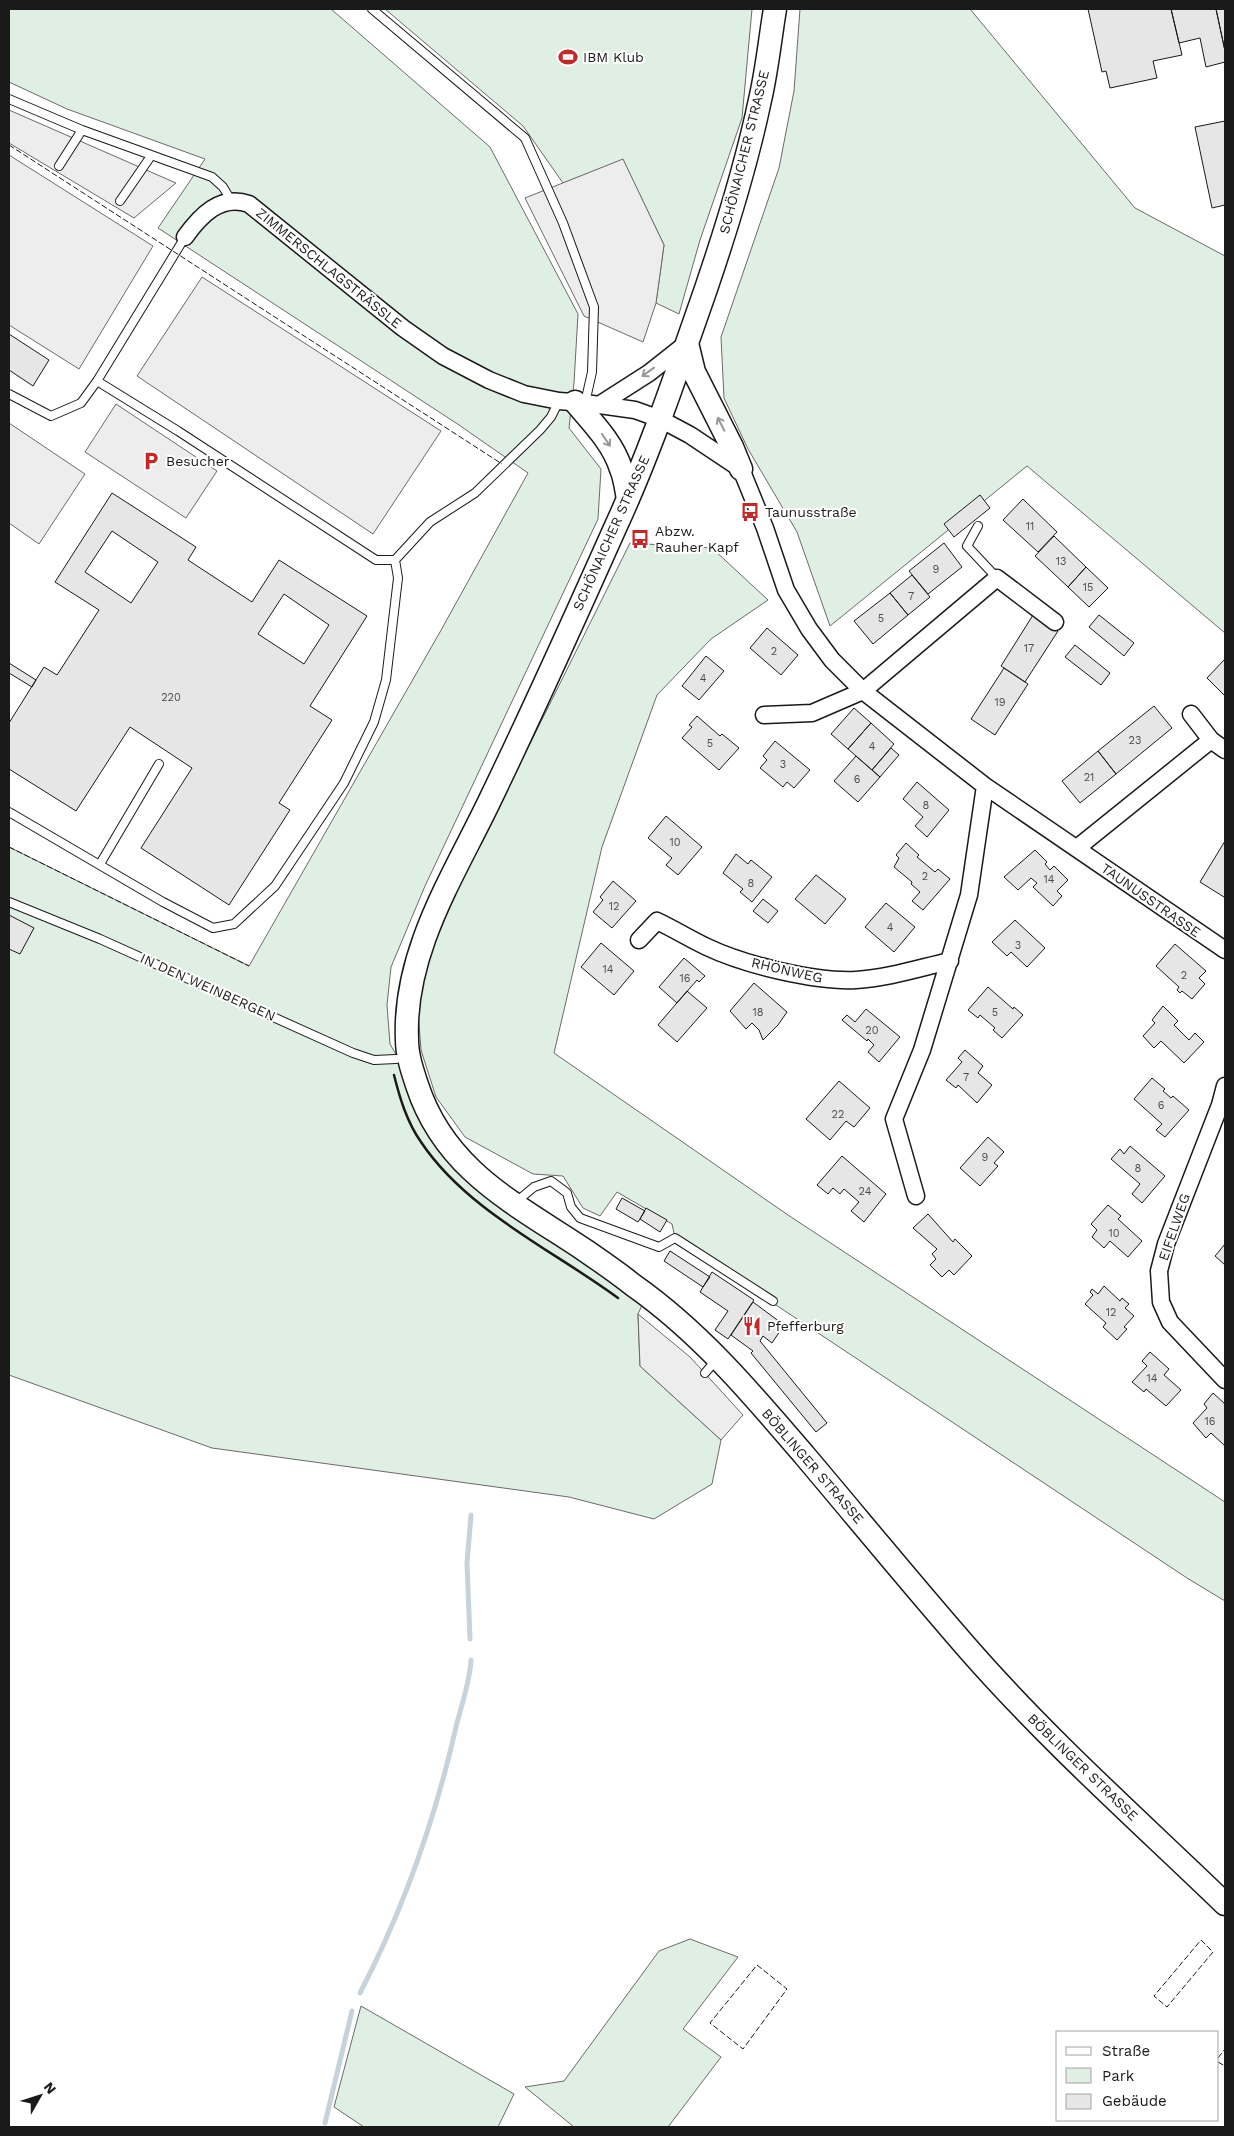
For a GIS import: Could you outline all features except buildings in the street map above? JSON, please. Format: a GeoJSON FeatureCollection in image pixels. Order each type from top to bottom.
{"type":"FeatureCollection","features":[{"type":"Feature","properties":{"kind":"main road","name":"SCHÖNAICHER STRASSE"},"geometry":{"type":"LineString","coordinates":[[404,1052],[407,1009],[412,976],[432,919],[490,801],[628,499],[660,419],[687,343],[741,176],[761,97],[775,9]]}},
{"type":"Feature","properties":{"kind":"main road"},"geometry":{"type":"LineString","coordinates":[[687,343],[694,372],[726,432],[740,469]]}},
{"type":"Feature","properties":{"kind":"main road"},"geometry":{"type":"LineString","coordinates":[[580,403],[616,456],[622,470],[628,499]]}},
{"type":"Feature","properties":{"kind":"main road","name":"BÖBLINGER STRASSE"},"geometry":{"type":"LineString","coordinates":[[404,1052],[436,1130],[458,1158],[512,1204],[585,1250],[647,1294],[688,1328],[712,1366],[767,1412],[971,1652],[1018,1703],[1062,1748],[1225,1904]]}},
{"type":"Feature","properties":{"kind":"street","name":"ZIMMERSCHLAGSTRÄSSLE"},"geometry":{"type":"LineString","coordinates":[[232,202],[242,201],[255,207],[343,280],[443,356],[489,380],[524,394],[634,410],[660,419]]}},
{"type":"Feature","properties":{"kind":"street"},"geometry":{"type":"LineString","coordinates":[[185,237],[204,213],[215,206],[232,202]]}},
{"type":"Feature","properties":{"kind":"street"},"geometry":{"type":"LineString","coordinates":[[580,403],[648,373],[687,343]]}},
{"type":"Feature","properties":{"kind":"street"},"geometry":{"type":"LineString","coordinates":[[660,419],[690,435],[740,469]]}},
{"type":"Feature","properties":{"kind":"street","name":"TAUNUSSTRASSE"},"geometry":{"type":"LineString","coordinates":[[740,469],[786,590],[809,629],[832,660],[863,691],[984,786],[1225,950]]}},
{"type":"Feature","properties":{"kind":"street"},"geometry":{"type":"LineString","coordinates":[[764,715],[812,713],[863,691],[997,578],[1055,622]]}},
{"type":"Feature","properties":{"kind":"street"},"geometry":{"type":"LineString","coordinates":[[1191,714],[1212,740],[1225,750]]}},
{"type":"Feature","properties":{"kind":"street"},"geometry":{"type":"LineString","coordinates":[[1077,848],[1212,740]]}},
{"type":"Feature","properties":{"kind":"street"},"geometry":{"type":"LineString","coordinates":[[916,1196],[894,1119],[922,1050],[969,895],[984,786]]}},
{"type":"Feature","properties":{"kind":"street","name":"RHÖNWEG"},"geometry":{"type":"LineString","coordinates":[[639,940],[657,920],[709,948],[765,967],[820,978],[856,980],[892,975],[950,961]]}},
{"type":"Feature","properties":{"kind":"street","name":"EIFELWEG"},"geometry":{"type":"LineString","coordinates":[[1225,1086],[1220,1105],[1166,1244],[1159,1271],[1161,1302],[1170,1322],[1225,1380]]}},
{"type":"Feature","properties":{"kind":"lane"},"geometry":{"type":"LineString","coordinates":[[97,381],[178,431],[376,560],[395,560],[430,522],[475,493],[540,430],[550,417],[580,403],[592,372],[594,307],[563,222],[525,138],[372,9]]}},
{"type":"Feature","properties":{"kind":"lane"},"geometry":{"type":"LineString","coordinates":[[9,99],[82,130],[212,177],[223,187],[232,202]]}},
{"type":"Feature","properties":{"kind":"lane"},"geometry":{"type":"LineString","coordinates":[[59,166],[82,130]]}},
{"type":"Feature","properties":{"kind":"lane"},"geometry":{"type":"LineString","coordinates":[[120,201],[151,156]]}},
{"type":"Feature","properties":{"kind":"lane"},"geometry":{"type":"LineString","coordinates":[[9,394],[51,416],[81,403],[97,381],[185,237]]}},
{"type":"Feature","properties":{"kind":"lane"},"geometry":{"type":"LineString","coordinates":[[978,526],[967,546],[997,578]]}},
{"type":"Feature","properties":{"kind":"lane"},"geometry":{"type":"LineString","coordinates":[[9,812],[163,902],[213,928],[234,924],[275,886],[344,783],[374,722],[386,680],[398,578],[395,560]]}},
{"type":"Feature","properties":{"kind":"lane"},"geometry":{"type":"LineString","coordinates":[[100,864],[159,764]]}},
{"type":"Feature","properties":{"kind":"lane","name":"IN DEN WEINBERGEN"},"geometry":{"type":"LineString","coordinates":[[9,902],[100,939],[353,1054],[374,1060],[404,1052]]}},
{"type":"Feature","properties":{"kind":"lane"},"geometry":{"type":"LineString","coordinates":[[512,1204],[534,1187],[551,1181],[567,1193],[571,1207],[580,1218],[659,1247],[675,1238],[773,1301]]}},
{"type":"Feature","properties":{"kind":"green space"},"geometry":{"type":"Polygon","coordinates":[[[9,9],[331,9],[490,147],[578,314],[569,428],[601,469],[598,519],[425,886],[391,967],[387,1005],[390,1044],[421,1097],[512,1204],[647,1294],[638,1314],[640,1366],[721,1440],[712,1484],[654,1519],[569,1497],[212,1448],[9,1375],[9,847],[249,966],[440,632],[528,473],[459,425],[158,228],[205,159],[67,109],[9,82],[9,9]]]}},
{"type":"Feature","properties":{"kind":"green space"},"geometry":{"type":"Polygon","coordinates":[[[385,9],[752,9],[742,118],[700,240],[679,314],[656,303],[664,245],[623,160],[563,183],[523,126],[385,9]]]}},
{"type":"Feature","properties":{"kind":"green space"},"geometry":{"type":"Polygon","coordinates":[[[800,9],[970,9],[1135,208],[1225,256],[1225,633],[1027,466],[830,626],[797,532],[748,449],[724,398],[721,337],[779,168],[794,91],[800,9]]]}},
{"type":"Feature","properties":{"kind":"green space"},"geometry":{"type":"Polygon","coordinates":[[[630,543],[712,548],[768,600],[711,639],[657,695],[602,847],[554,1053],[788,1215],[1225,1502],[1225,1601],[1187,1578],[675,1238],[672,1224],[617,1192],[600,1216],[583,1208],[563,1176],[533,1174],[465,1137],[436,1097],[421,1050],[418,1011],[422,973],[456,892],[630,543]]]}},
{"type":"Feature","properties":{"kind":"green space"},"geometry":{"type":"Polygon","coordinates":[[[690,1939],[738,1957],[683,2029],[721,2057],[668,2127],[574,2127],[525,2087],[564,2081],[659,1951],[690,1939]]]}},
{"type":"Feature","properties":{"kind":"green space"},"geometry":{"type":"Polygon","coordinates":[[[361,2006],[514,2094],[498,2127],[364,2127],[334,2107],[361,2006]]]}},
{"type":"Feature","properties":{"kind":"shaded area"},"geometry":{"type":"Polygon","coordinates":[[[9,110],[176,183],[134,218],[9,143],[9,110]]]}},
{"type":"Feature","properties":{"kind":"shaded area"},"geometry":{"type":"Polygon","coordinates":[[[9,155],[153,246],[79,369],[9,325],[9,155]]]}},
{"type":"Feature","properties":{"kind":"shaded area"},"geometry":{"type":"Polygon","coordinates":[[[623,159],[664,245],[656,303],[643,342],[584,316],[525,198],[623,159]]]}},
{"type":"Feature","properties":{"kind":"shaded area"},"geometry":{"type":"Polygon","coordinates":[[[202,277],[441,431],[373,534],[137,376],[202,277]]]}},
{"type":"Feature","properties":{"kind":"shaded area","name":"Besucher"},"geometry":{"type":"Polygon","coordinates":[[[116,404],[217,471],[186,518],[85,452],[116,404]]]}},
{"type":"Feature","properties":{"kind":"shaded area"},"geometry":{"type":"Polygon","coordinates":[[[9,423],[85,474],[39,544],[9,523],[9,423]]]}},
{"type":"Feature","properties":{"kind":"shaded area"},"geometry":{"type":"Polygon","coordinates":[[[638,1314],[690,1357],[743,1415],[721,1440],[640,1366],[638,1314]]]}},
{"type":"Feature","properties":{"kind":"waterway"},"geometry":{"type":"LineString","coordinates":[[470,1639],[467,1563],[471,1515]]}},
{"type":"Feature","properties":{"kind":"waterway"},"geometry":{"type":"LineString","coordinates":[[360,1993],[391,1929],[417,1863],[448,1762],[469,1677],[471,1660]]}},
{"type":"Feature","properties":{"kind":"waterway"},"geometry":{"type":"LineString","coordinates":[[325,2123],[352,2011]]}},
{"type":"Feature","properties":{"kind":"fence"},"geometry":{"type":"LineString","coordinates":[[9,145],[502,464]]}},
{"type":"Feature","properties":{"kind":"fence"},"geometry":{"type":"LineString","coordinates":[[9,847],[249,966]]}},
{"type":"Feature","properties":{"kind":"fence"},"geometry":{"type":"LineString","coordinates":[[1201,1940],[1213,1952],[1167,2007],[1154,1996],[1201,1940]]}},
{"type":"Feature","properties":{"kind":"fence"},"geometry":{"type":"LineString","coordinates":[[757,1965],[787,1989],[743,2049],[710,2023],[757,1965]]}},
{"type":"Feature","properties":{"kind":"fence"},"geometry":{"type":"LineString","coordinates":[[1219,2057],[1225,2049]]}},
{"type":"Feature","properties":{"kind":"fence"},"geometry":{"type":"LineString","coordinates":[[1219,2063],[1225,2066]]}},
{"type":"Feature","properties":{"kind":"wall"},"geometry":{"type":"LineString","coordinates":[[394,1075],[404,1110],[416,1134],[440,1167],[462,1189],[512,1228],[618,1298]]}},
{"type":"Feature","properties":{"kind":"place","name":"IBM Klub"},"geometry":{"type":"Point","coordinates":[568,57]}},
{"type":"Feature","properties":{"kind":"place","name":"Besucher"},"geometry":{"type":"Point","coordinates":[151,461]}},
{"type":"Feature","properties":{"kind":"place","name":"Taunusstraße"},"geometry":{"type":"Point","coordinates":[750,512]}},
{"type":"Feature","properties":{"kind":"place","name":"Abzw. Rauher Kapf"},"geometry":{"type":"Point","coordinates":[640,539]}},
{"type":"Feature","properties":{"kind":"place","name":"Pfefferburg"},"geometry":{"type":"Point","coordinates":[752,1326]}}]}
